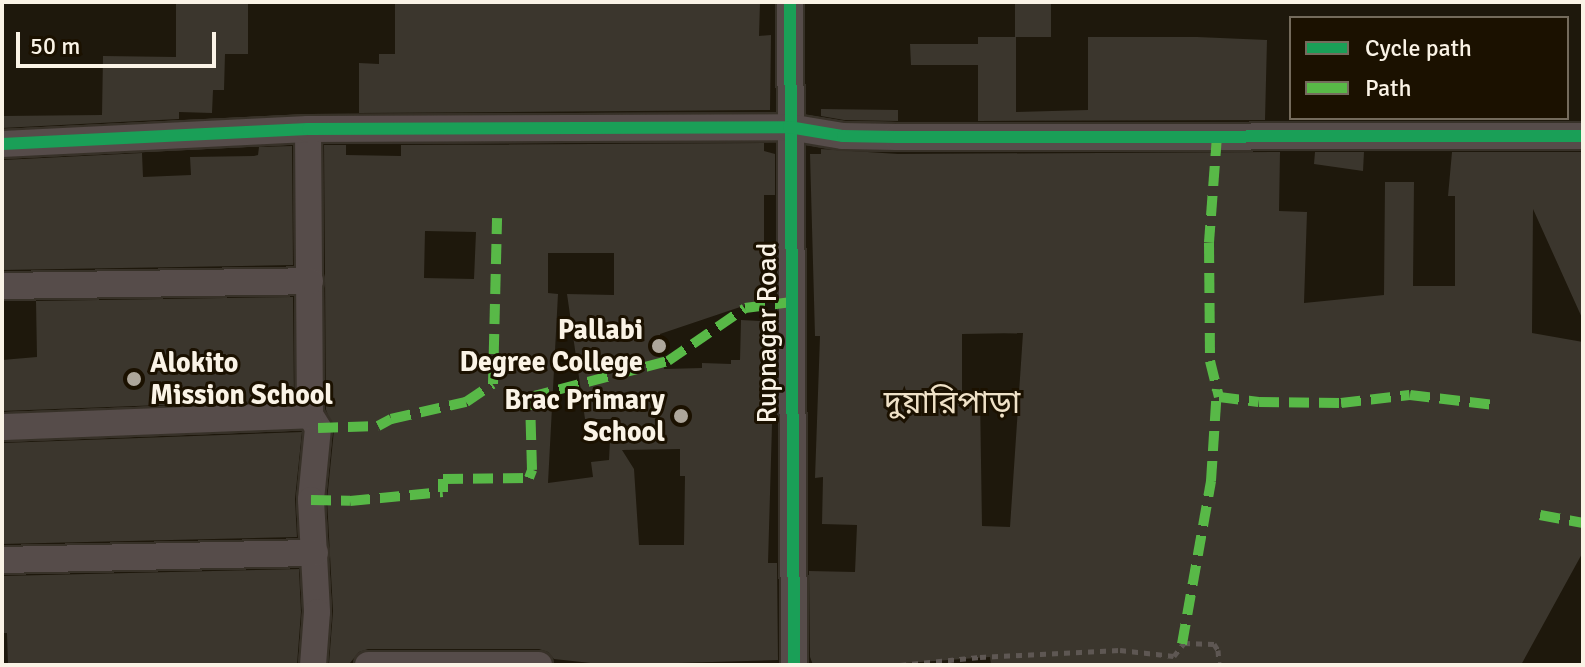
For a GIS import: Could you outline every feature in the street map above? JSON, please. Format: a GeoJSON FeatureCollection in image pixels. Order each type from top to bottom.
{"type":"FeatureCollection","features":[{"type":"Feature","properties":{"kind":"street","name":"Rupnagar Road"},"geometry":{"type":"LineString","coordinates":[[790,2],[794,665]]}},
{"type":"Feature","properties":{"kind":"street"},"geometry":{"type":"LineString","coordinates":[[2,144],[308,129],[789,127],[843,136],[897,137],[1583,136]]}},
{"type":"Feature","properties":{"kind":"street"},"geometry":{"type":"LineString","coordinates":[[308,129],[310,415],[318,428],[311,500],[315,553],[313,665]]}},
{"type":"Feature","properties":{"kind":"street"},"geometry":{"type":"LineString","coordinates":[[2,286],[310,281]]}},
{"type":"Feature","properties":{"kind":"street"},"geometry":{"type":"LineString","coordinates":[[2,427],[310,415]]}},
{"type":"Feature","properties":{"kind":"street"},"geometry":{"type":"LineString","coordinates":[[2,560],[315,553]]}},
{"type":"Feature","properties":{"kind":"street"},"geometry":{"type":"LineString","coordinates":[[368,665],[539,665]]}},
{"type":"Feature","properties":{"kind":"path"},"geometry":{"type":"LineString","coordinates":[[900,665],[1108,651],[1174,656],[1184,643],[1214,644],[1218,650],[1219,665]]}},
{"type":"Feature","properties":{"kind":"building"},"geometry":{"type":"Polygon","coordinates":[[[176,2],[248,2],[248,54],[225,54],[224,90],[213,90],[212,113],[179,112],[179,119],[2,128],[2,116],[102,115],[103,56],[176,57],[176,2]]]}},
{"type":"Feature","properties":{"kind":"building"},"geometry":{"type":"Polygon","coordinates":[[[395,2],[760,2],[759,36],[771,35],[770,110],[359,113],[359,63],[379,64],[379,54],[395,54],[395,2]]]}},
{"type":"Feature","properties":{"kind":"building"},"geometry":{"type":"Polygon","coordinates":[[[1015,2],[1051,2],[1051,37],[1016,37],[1016,112],[1088,110],[1088,37],[1197,37],[1267,40],[1265,120],[978,121],[978,65],[911,65],[910,44],[978,44],[978,37],[1015,37],[1015,2]]]}},
{"type":"Feature","properties":{"kind":"building"},"geometry":{"type":"Polygon","coordinates":[[[821,109],[898,110],[898,121],[844,120],[821,116],[821,109]]]}},
{"type":"Feature","properties":{"kind":"building"},"geometry":{"type":"Polygon","coordinates":[[[764,143],[764,151],[775,154],[775,195],[764,195],[764,253],[768,254],[758,301],[660,334],[664,369],[702,368],[702,363],[731,364],[731,360],[740,360],[741,320],[775,322],[768,563],[777,563],[778,660],[609,665],[554,659],[548,652],[539,649],[368,649],[359,652],[350,663],[329,663],[333,611],[327,500],[334,430],[326,410],[324,145],[346,145],[346,155],[401,156],[401,145],[764,143]],[[425,231],[424,278],[474,279],[476,232],[425,231]],[[548,253],[548,293],[558,294],[548,483],[593,477],[591,462],[609,460],[611,419],[585,419],[567,294],[614,295],[614,253],[548,253]],[[680,449],[622,450],[634,469],[639,545],[684,545],[685,476],[680,476],[680,449]]]}},
{"type":"Feature","properties":{"kind":"building"},"geometry":{"type":"Polygon","coordinates":[[[292,146],[293,265],[2,270],[2,160],[142,153],[143,177],[191,175],[190,157],[254,156],[258,155],[259,147],[292,146]]]}},
{"type":"Feature","properties":{"kind":"building"},"geometry":{"type":"Polygon","coordinates":[[[821,149],[898,154],[1280,152],[1279,211],[1307,212],[1304,303],[1384,295],[1385,182],[1414,182],[1413,286],[1455,286],[1455,196],[1448,196],[1452,152],[1583,152],[1583,320],[1533,209],[1532,333],[1583,342],[1583,552],[1521,665],[991,665],[990,657],[879,665],[813,665],[810,657],[809,571],[855,572],[857,525],[822,524],[823,477],[815,478],[820,336],[815,336],[810,154],[821,154],[821,149]],[[1023,333],[962,334],[962,394],[980,394],[982,526],[1010,527],[1023,333]]]}},
{"type":"Feature","properties":{"kind":"building"},"geometry":{"type":"Polygon","coordinates":[[[1315,152],[1364,152],[1363,171],[1314,164],[1315,152]]]}},
{"type":"Feature","properties":{"kind":"building"},"geometry":{"type":"Polygon","coordinates":[[[293,297],[294,400],[2,411],[2,360],[37,357],[36,301],[293,297]]]}},
{"type":"Feature","properties":{"kind":"building"},"geometry":{"type":"Polygon","coordinates":[[[302,432],[295,499],[297,537],[2,544],[2,443],[302,432]]]}},
{"type":"Feature","properties":{"kind":"building"},"geometry":{"type":"Polygon","coordinates":[[[299,569],[301,612],[297,665],[8,665],[7,633],[2,633],[2,576],[299,569]]]}},
{"type":"Feature","properties":{"kind":"marked path"},"geometry":{"type":"LineString","coordinates":[[1217,136],[1209,243],[1210,361],[1219,397],[1259,402],[1341,403],[1410,395],[1494,405]]}},
{"type":"Feature","properties":{"kind":"marked path"},"geometry":{"type":"LineString","coordinates":[[318,428],[378,426],[391,419],[466,402],[493,384],[497,218]]}},
{"type":"Feature","properties":{"kind":"marked path"},"geometry":{"type":"LineString","coordinates":[[311,500],[350,501],[443,492],[443,479],[529,478],[532,470],[530,397],[668,361],[745,308],[792,302]]}},
{"type":"Feature","properties":{"kind":"marked path"},"geometry":{"type":"LineString","coordinates":[[1182,644],[1211,481],[1217,389]]}},
{"type":"Feature","properties":{"kind":"marked path"},"geometry":{"type":"LineString","coordinates":[[1540,515],[1583,523]]}},
{"type":"Feature","properties":{"kind":"cycle path"},"geometry":{"type":"LineString","coordinates":[[790,2],[794,665]]}},
{"type":"Feature","properties":{"kind":"cycle path"},"geometry":{"type":"LineString","coordinates":[[2,144],[308,129],[789,127],[843,136],[897,137],[1583,136]]}},
{"type":"Feature","properties":{"kind":"place","name":"Pallabi Degree College"},"geometry":{"type":"Point","coordinates":[659,346]}},
{"type":"Feature","properties":{"kind":"place","name":"Alokito Mission School"},"geometry":{"type":"Point","coordinates":[134,379]}},
{"type":"Feature","properties":{"kind":"place","name":"Brac Primary School"},"geometry":{"type":"Point","coordinates":[681,416]}},
{"type":"Feature","properties":{"kind":"district","name":"দুয়ারিপাড়া"},"geometry":{"type":"Point","coordinates":[952,403]}}]}
